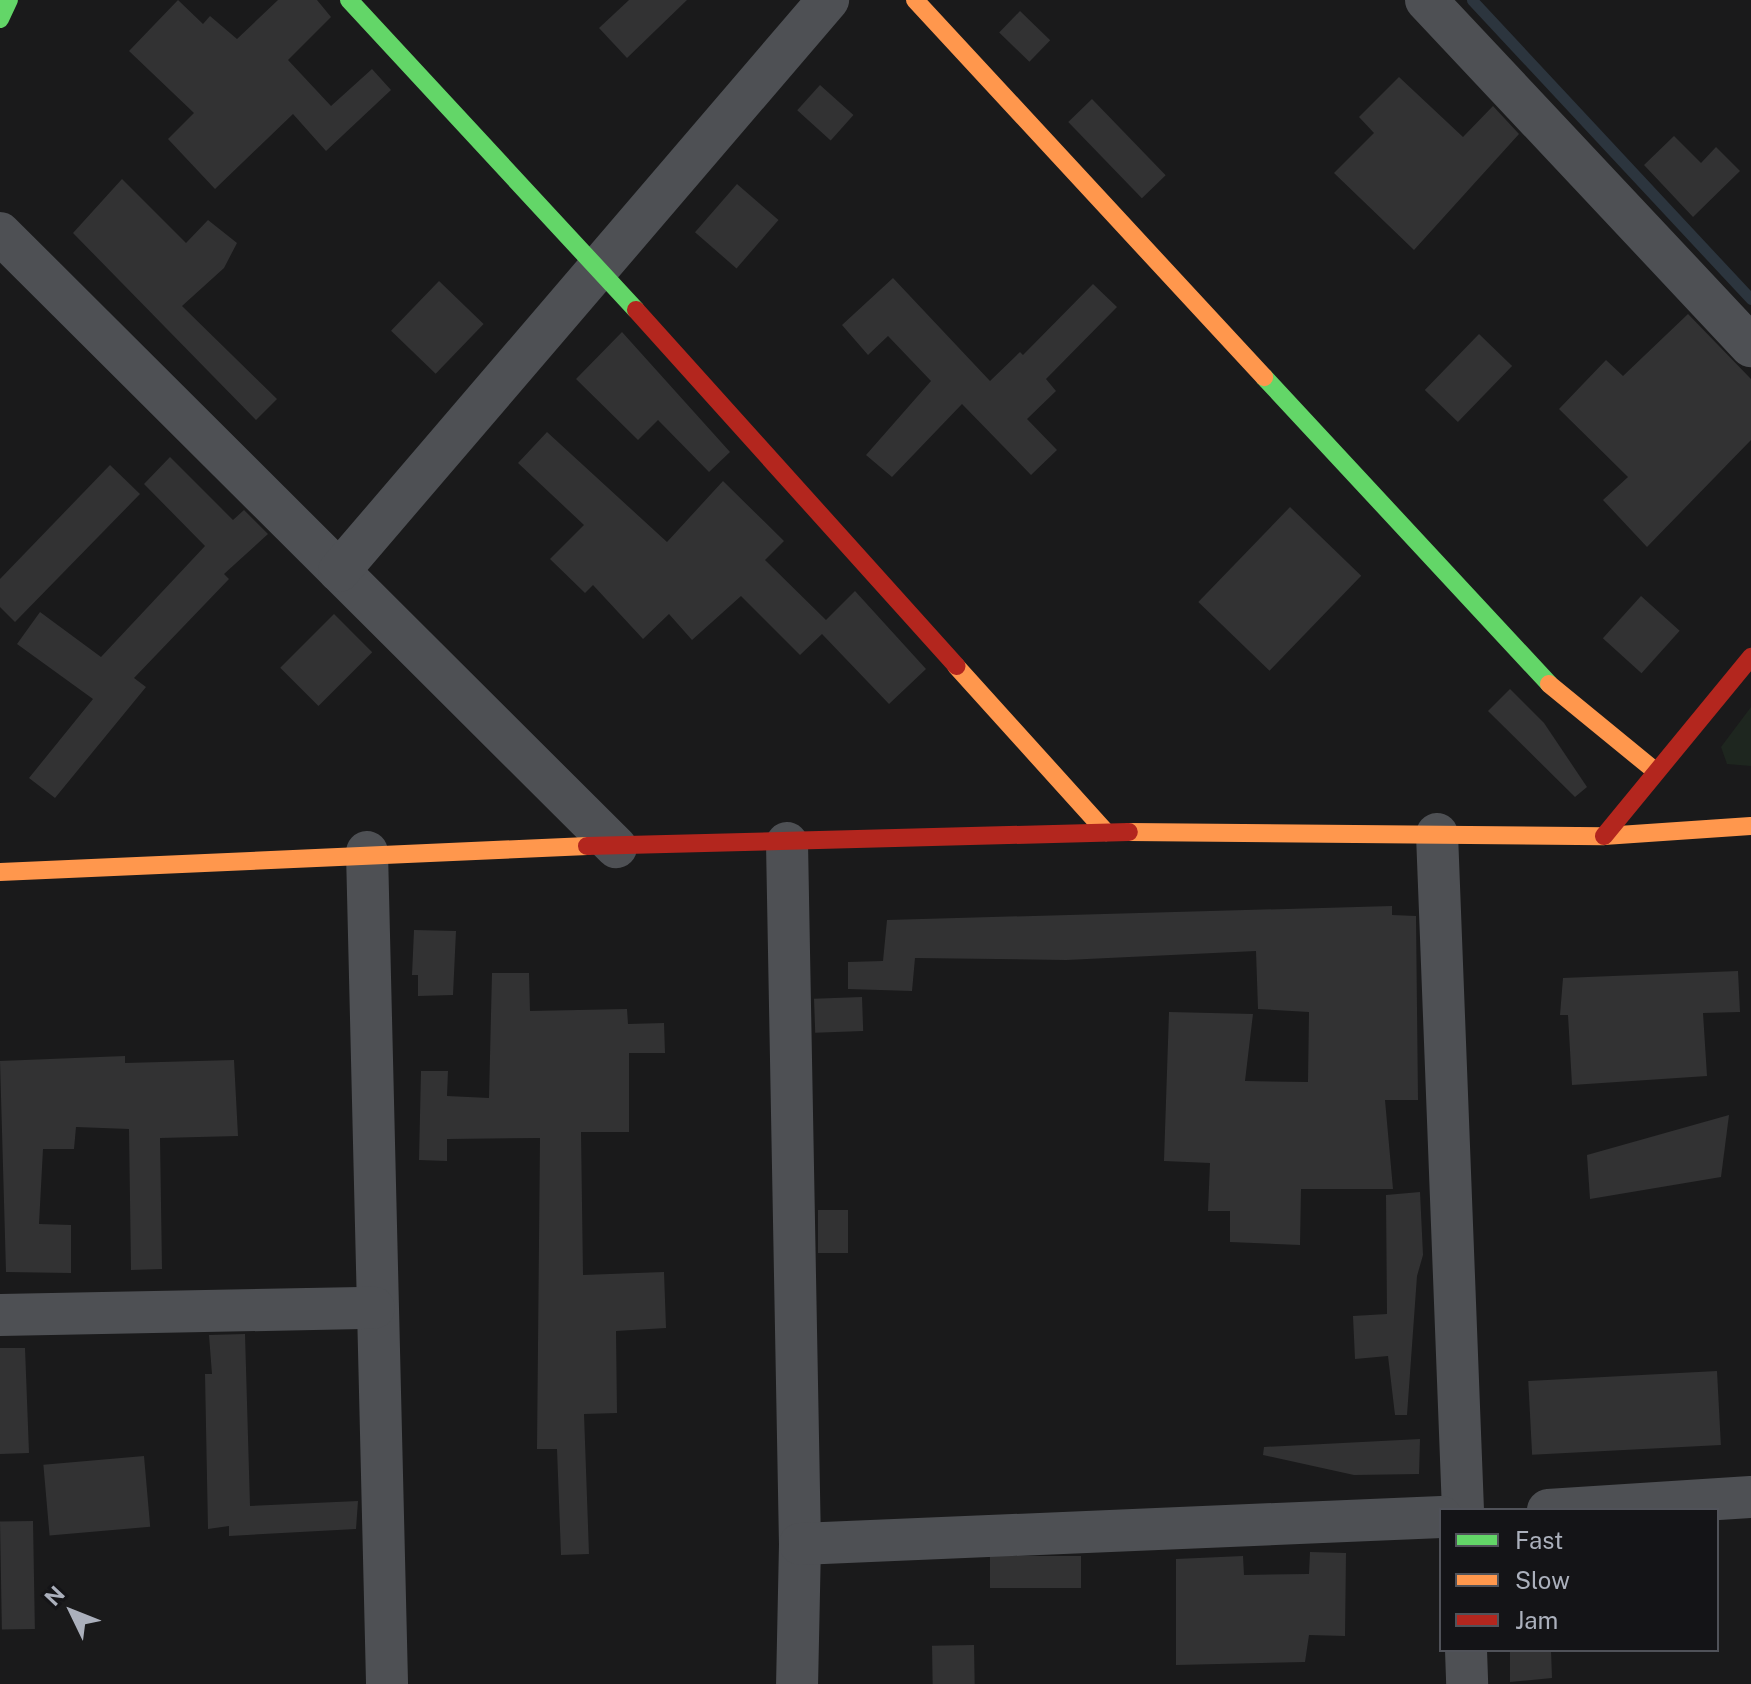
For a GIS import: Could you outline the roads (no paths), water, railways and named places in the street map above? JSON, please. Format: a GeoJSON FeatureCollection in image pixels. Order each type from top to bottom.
{"type":"FeatureCollection","features":[{"type":"Feature","properties":{"kind":"street"},"geometry":{"type":"LineString","coordinates":[[0,19],[9,0]]}},
{"type":"Feature","properties":{"kind":"street"},"geometry":{"type":"LineString","coordinates":[[349,0],[601,271],[1106,832]]}},
{"type":"Feature","properties":{"kind":"street"},"geometry":{"type":"LineString","coordinates":[[339,571],[601,271],[828,0]]}},
{"type":"Feature","properties":{"kind":"street"},"geometry":{"type":"LineString","coordinates":[[915,0],[1551,686],[1654,770]]}},
{"type":"Feature","properties":{"kind":"street"},"geometry":{"type":"LineString","coordinates":[[1426,0],[1751,346]]}},
{"type":"Feature","properties":{"kind":"street"},"geometry":{"type":"LineString","coordinates":[[0,233],[616,847]]}},
{"type":"Feature","properties":{"kind":"street"},"geometry":{"type":"LineString","coordinates":[[1604,836],[1654,770],[1751,657]]}},
{"type":"Feature","properties":{"kind":"street"},"geometry":{"type":"LineString","coordinates":[[0,872],[367,852],[1106,832],[1604,836],[1751,826]]}},
{"type":"Feature","properties":{"kind":"street"},"geometry":{"type":"LineString","coordinates":[[1437,834],[1463,1508]]}},
{"type":"Feature","properties":{"kind":"street"},"geometry":{"type":"LineString","coordinates":[[787,843],[800,1544],[797,1684]]}},
{"type":"Feature","properties":{"kind":"street"},"geometry":{"type":"LineString","coordinates":[[367,852],[374,1308],[387,1684]]}},
{"type":"Feature","properties":{"kind":"street"},"geometry":{"type":"LineString","coordinates":[[0,1315],[374,1308]]}},
{"type":"Feature","properties":{"kind":"street"},"geometry":{"type":"LineString","coordinates":[[1579,1508],[1751,1497]]}},
{"type":"Feature","properties":{"kind":"street"},"geometry":{"type":"LineString","coordinates":[[800,1544],[1439,1517]]}},
{"type":"Feature","properties":{"kind":"street"},"geometry":{"type":"LineString","coordinates":[[1466,1652],[1467,1684]]}},
{"type":"Feature","properties":{"kind":"waterway"},"geometry":{"type":"LineString","coordinates":[[1472,0],[1751,299]]}}]}
